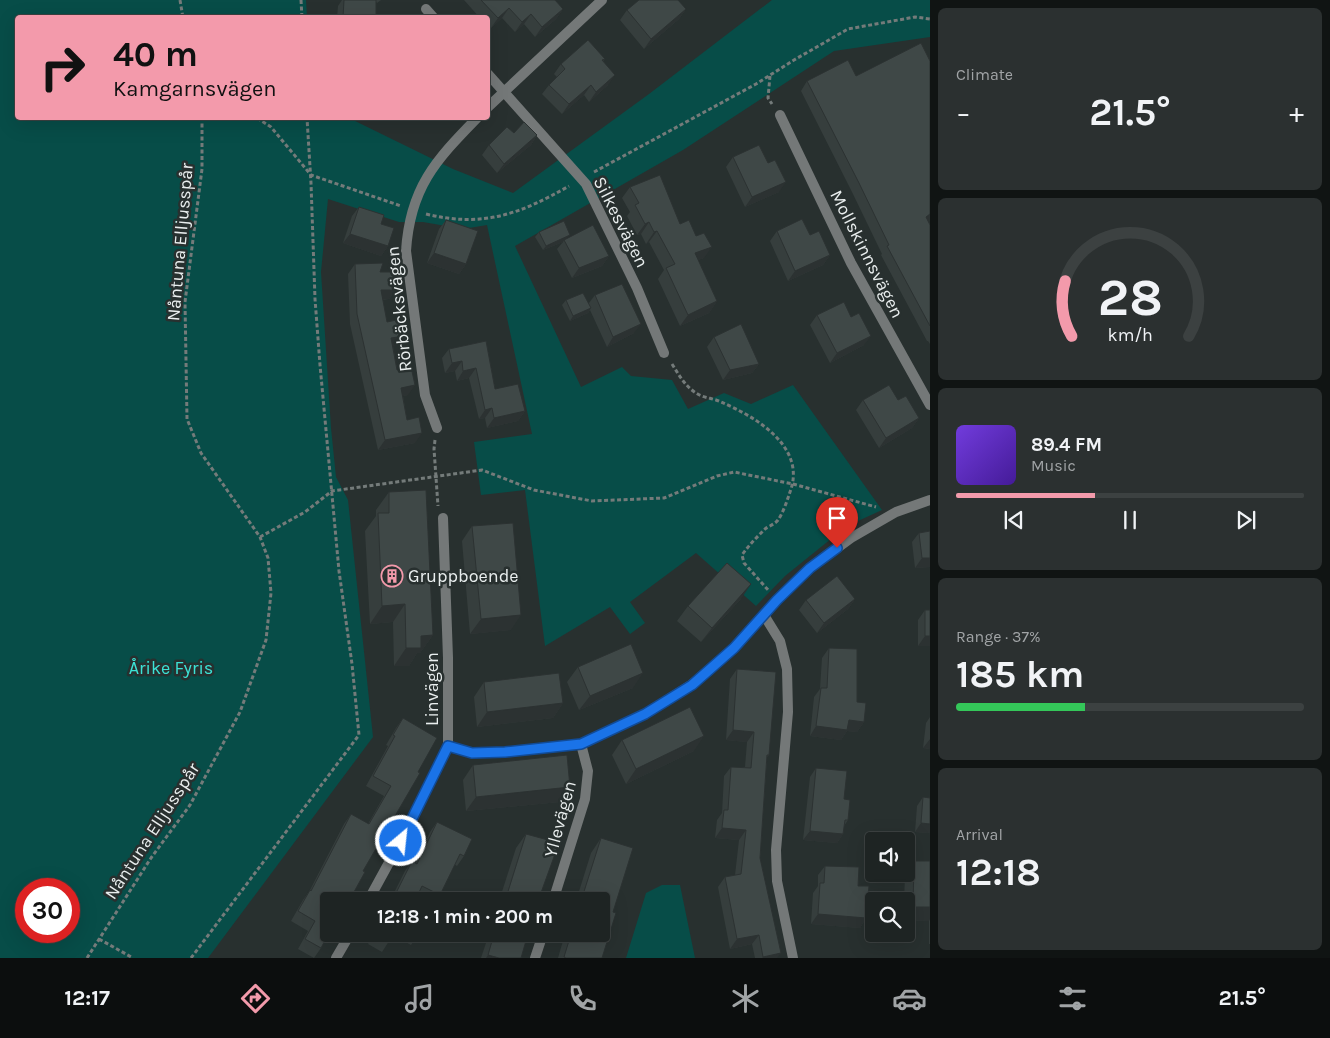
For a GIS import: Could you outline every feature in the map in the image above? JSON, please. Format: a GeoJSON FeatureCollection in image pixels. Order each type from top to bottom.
{"type":"FeatureCollection","features":[{"type":"Feature","properties":{"kind":"street"},"geometry":{"type":"LineString","coordinates":[[490,105],[602,0]]}},
{"type":"Feature","properties":{"kind":"street"},"geometry":{"type":"LineString","coordinates":[[426,9],[431,15]]}},
{"type":"Feature","properties":{"kind":"street","name":"Silkesvägen"},"geometry":{"type":"LineString","coordinates":[[490,76],[586,184],[637,288],[664,353]]}},
{"type":"Feature","properties":{"kind":"street","name":"Mollskinnsvägen"},"geometry":{"type":"LineString","coordinates":[[780,115],[851,263],[930,406]]}},
{"type":"Feature","properties":{"kind":"street","name":"Rörbäcksvägen"},"geometry":{"type":"LineString","coordinates":[[437,428],[425,395],[406,251],[408,231],[412,210],[430,170],[445,151],[475,120]]}},
{"type":"Feature","properties":{"kind":"street"},"geometry":{"type":"LineString","coordinates":[[448,746],[472,753],[505,752],[581,744],[645,714],[692,685],[734,648],[777,600],[810,568],[844,543],[896,512],[930,500]]}},
{"type":"Feature","properties":{"kind":"street","name":"Linvägen"},"geometry":{"type":"LineString","coordinates":[[373,892],[409,826],[448,746],[448,658],[443,518]]}},
{"type":"Feature","properties":{"kind":"street"},"geometry":{"type":"LineString","coordinates":[[764,615],[780,641],[787,669],[788,712],[776,850],[777,881],[793,958]]}},
{"type":"Feature","properties":{"kind":"street","name":"Yllevägen"},"geometry":{"type":"LineString","coordinates":[[556,892],[584,799],[588,772],[581,744]]}},
{"type":"Feature","properties":{"kind":"street"},"geometry":{"type":"LineString","coordinates":[[336,958],[345,942]]}},
{"type":"Feature","properties":{"kind":"street"},"geometry":{"type":"LineString","coordinates":[[535,958],[540,942]]}},
{"type":"Feature","properties":{"kind":"path"},"geometry":{"type":"LineString","coordinates":[[180,0],[182,15]]}},
{"type":"Feature","properties":{"kind":"path"},"geometry":{"type":"LineString","coordinates":[[301,0],[302,15]]}},
{"type":"Feature","properties":{"kind":"path"},"geometry":{"type":"LineString","coordinates":[[260,120],[271,127],[311,175],[412,210],[455,220],[503,216],[523,210],[582,179],[770,76],[848,29],[915,17],[930,19]]}},
{"type":"Feature","properties":{"kind":"path"},"geometry":{"type":"LineString","coordinates":[[770,76],[768,98],[780,115]]}},
{"type":"Feature","properties":{"kind":"path","name":"Nåntuna Elljusspår"},"geometry":{"type":"LineString","coordinates":[[87,958],[151,858],[190,806],[240,712],[266,640],[271,593],[268,558],[260,537],[201,454],[187,420],[185,302],[202,169],[202,120]]}},
{"type":"Feature","properties":{"kind":"path"},"geometry":{"type":"LineString","coordinates":[[191,958],[359,735],[352,664],[339,571],[315,299],[307,120]]}},
{"type":"Feature","properties":{"kind":"path"},"geometry":{"type":"LineString","coordinates":[[664,353],[684,383],[697,394],[720,401],[748,415],[771,432],[787,450],[793,465],[793,484],[778,520],[766,529],[742,554],[744,563],[777,600]]}},
{"type":"Feature","properties":{"kind":"path"},"geometry":{"type":"LineString","coordinates":[[437,428],[434,449],[435,477],[438,506],[443,518]]}},
{"type":"Feature","properties":{"kind":"path"},"geometry":{"type":"LineString","coordinates":[[260,537],[305,512],[332,491],[482,470],[534,490],[592,500],[664,498],[717,476],[734,472],[793,484],[896,512]]}},
{"type":"Feature","properties":{"kind":"path"},"geometry":{"type":"LineString","coordinates":[[99,939],[133,958]]}},
{"type":"Feature","properties":{"kind":"green space","name":"Årike Fyris"},"geometry":{"type":"Polygon","coordinates":[[[0,0],[306,0],[307,15],[15,15],[15,120],[353,120],[453,169],[513,193],[649,94],[772,0],[930,0],[930,37],[834,51],[683,150],[515,246],[581,387],[622,367],[631,376],[672,380],[688,409],[724,393],[751,404],[793,385],[882,510],[847,526],[785,576],[756,606],[696,553],[630,602],[645,623],[630,634],[610,607],[545,646],[525,490],[481,495],[474,442],[532,434],[487,225],[463,229],[423,222],[399,222],[328,199],[321,272],[331,428],[336,477],[348,500],[373,737],[208,958],[0,958],[0,0]]]}},
{"type":"Feature","properties":{"kind":"green space"},"geometry":{"type":"Polygon","coordinates":[[[662,885],[680,885],[695,958],[626,958],[646,893],[662,885]]]}},
{"type":"Feature","properties":{"kind":"building"},"geometry":{"type":"Polygon","coordinates":[[[344,0],[376,0],[376,15],[343,15],[344,0]]]}},
{"type":"Feature","properties":{"kind":"building"},"geometry":{"type":"Polygon","coordinates":[[[481,0],[555,0],[563,9],[542,27],[531,14],[522,22],[509,8],[498,18],[481,0]]]}},
{"type":"Feature","properties":{"kind":"building"},"geometry":{"type":"Polygon","coordinates":[[[639,0],[678,0],[686,9],[651,39],[627,10],[639,0]]]}},
{"type":"Feature","properties":{"kind":"building"},"geometry":{"type":"Polygon","coordinates":[[[588,40],[605,59],[602,60],[615,75],[596,92],[591,85],[569,104],[549,85],[565,69],[561,64],[588,40]]]}},
{"type":"Feature","properties":{"kind":"building"},"geometry":{"type":"Polygon","coordinates":[[[921,43],[930,61],[930,214],[926,217],[930,225],[930,326],[887,246],[889,245],[859,183],[807,81],[848,60],[856,76],[921,43]]]}},
{"type":"Feature","properties":{"kind":"building"},"geometry":{"type":"Polygon","coordinates":[[[524,122],[537,135],[504,164],[489,145],[507,127],[514,133],[524,122]]]}},
{"type":"Feature","properties":{"kind":"building"},"geometry":{"type":"Polygon","coordinates":[[[759,145],[768,163],[775,160],[786,182],[752,197],[733,157],[759,145]]]}},
{"type":"Feature","properties":{"kind":"building"},"geometry":{"type":"Polygon","coordinates":[[[660,175],[680,224],[689,220],[696,236],[704,233],[712,247],[695,253],[717,301],[688,315],[666,268],[675,264],[657,231],[654,232],[649,222],[645,224],[635,205],[639,203],[630,187],[660,175]]]}},
{"type":"Feature","properties":{"kind":"building"},"geometry":{"type":"Polygon","coordinates":[[[359,207],[384,215],[381,224],[394,228],[388,246],[350,234],[359,207]]]}},
{"type":"Feature","properties":{"kind":"building"},"geometry":{"type":"Polygon","coordinates":[[[802,219],[810,235],[819,231],[830,255],[795,271],[777,231],[802,219]]]}},
{"type":"Feature","properties":{"kind":"building"},"geometry":{"type":"Polygon","coordinates":[[[446,220],[478,231],[466,264],[434,253],[446,220]]]}},
{"type":"Feature","properties":{"kind":"building"},"geometry":{"type":"Polygon","coordinates":[[[564,221],[570,235],[546,246],[539,232],[564,221]]]}},
{"type":"Feature","properties":{"kind":"building"},"geometry":{"type":"Polygon","coordinates":[[[593,225],[609,256],[579,268],[564,240],[593,225]]]}},
{"type":"Feature","properties":{"kind":"building"},"geometry":{"type":"Polygon","coordinates":[[[383,263],[380,272],[395,272],[396,290],[381,290],[387,322],[401,319],[404,336],[391,338],[397,370],[411,367],[415,385],[401,388],[407,420],[419,417],[422,433],[385,440],[357,314],[355,264],[383,263]]]}},
{"type":"Feature","properties":{"kind":"building"},"geometry":{"type":"Polygon","coordinates":[[[622,284],[641,324],[613,337],[595,295],[622,284]]]}},
{"type":"Feature","properties":{"kind":"building"},"geometry":{"type":"Polygon","coordinates":[[[583,293],[591,308],[573,316],[566,300],[583,293]]]}},
{"type":"Feature","properties":{"kind":"building"},"geometry":{"type":"Polygon","coordinates":[[[844,302],[851,317],[859,313],[871,336],[837,353],[817,315],[844,302]]]}},
{"type":"Feature","properties":{"kind":"building"},"geometry":{"type":"Polygon","coordinates":[[[741,324],[759,364],[730,370],[714,337],[741,324]]]}},
{"type":"Feature","properties":{"kind":"building"},"geometry":{"type":"Polygon","coordinates":[[[486,341],[495,389],[518,384],[525,411],[494,418],[492,408],[485,410],[476,368],[463,371],[462,361],[452,363],[449,349],[486,341]]]}},
{"type":"Feature","properties":{"kind":"building"},"geometry":{"type":"Polygon","coordinates":[[[889,385],[898,400],[906,396],[919,418],[886,438],[863,400],[889,385]]]}},
{"type":"Feature","properties":{"kind":"building"},"geometry":{"type":"Polygon","coordinates":[[[426,490],[433,635],[421,636],[421,648],[406,648],[405,604],[382,606],[378,513],[389,513],[389,492],[426,490]]]}},
{"type":"Feature","properties":{"kind":"building"},"geometry":{"type":"Polygon","coordinates":[[[513,523],[521,615],[481,619],[472,526],[513,523]]]}},
{"type":"Feature","properties":{"kind":"building"},"geometry":{"type":"Polygon","coordinates":[[[930,531],[930,558],[922,558],[919,533],[930,531]]]}},
{"type":"Feature","properties":{"kind":"building"},"geometry":{"type":"Polygon","coordinates":[[[727,563],[751,584],[712,628],[688,606],[727,563]]]}},
{"type":"Feature","properties":{"kind":"building"},"geometry":{"type":"Polygon","coordinates":[[[837,576],[855,599],[824,623],[806,600],[837,576]]]}},
{"type":"Feature","properties":{"kind":"building"},"geometry":{"type":"Polygon","coordinates":[[[925,610],[930,610],[930,636],[925,636],[925,610]]]}},
{"type":"Feature","properties":{"kind":"building"},"geometry":{"type":"Polygon","coordinates":[[[631,644],[643,673],[590,696],[578,667],[631,644]]]}},
{"type":"Feature","properties":{"kind":"building"},"geometry":{"type":"Polygon","coordinates":[[[829,648],[857,649],[857,702],[866,703],[864,722],[849,720],[847,730],[816,726],[821,688],[827,688],[829,648]]]}},
{"type":"Feature","properties":{"kind":"building"},"geometry":{"type":"Polygon","coordinates":[[[737,669],[776,672],[769,755],[767,755],[760,858],[781,953],[763,957],[759,935],[737,939],[725,877],[741,874],[746,830],[722,828],[724,810],[728,810],[731,767],[751,768],[754,732],[733,730],[737,669]]]}},
{"type":"Feature","properties":{"kind":"building"},"geometry":{"type":"Polygon","coordinates":[[[559,673],[563,703],[487,712],[484,682],[559,673]]]}},
{"type":"Feature","properties":{"kind":"building"},"geometry":{"type":"Polygon","coordinates":[[[690,707],[704,736],[636,769],[622,740],[690,707]]]}},
{"type":"Feature","properties":{"kind":"building"},"geometry":{"type":"Polygon","coordinates":[[[403,718],[437,738],[418,772],[420,773],[363,871],[365,872],[354,892],[320,892],[320,942],[324,942],[321,948],[305,939],[315,921],[298,911],[311,891],[351,814],[369,824],[391,786],[373,776],[395,736],[393,735],[403,718]]]}},
{"type":"Feature","properties":{"kind":"building"},"geometry":{"type":"Polygon","coordinates":[[[567,755],[570,787],[476,797],[473,765],[567,755]]]}},
{"type":"Feature","properties":{"kind":"building"},"geometry":{"type":"Polygon","coordinates":[[[816,768],[847,771],[844,799],[850,800],[848,820],[845,820],[843,834],[810,831],[816,768]]]}},
{"type":"Feature","properties":{"kind":"building"},"geometry":{"type":"Polygon","coordinates":[[[923,797],[930,798],[930,824],[921,823],[923,797]]]}},
{"type":"Feature","properties":{"kind":"building"},"geometry":{"type":"Polygon","coordinates":[[[437,822],[472,839],[464,856],[460,854],[441,892],[434,892],[422,886],[419,892],[396,892],[412,861],[417,864],[437,822]]]}},
{"type":"Feature","properties":{"kind":"building"},"geometry":{"type":"Polygon","coordinates":[[[526,834],[559,843],[541,892],[508,892],[526,834]]]}},
{"type":"Feature","properties":{"kind":"building"},"geometry":{"type":"Polygon","coordinates":[[[601,838],[633,848],[613,912],[616,913],[610,932],[610,892],[584,892],[601,838]]]}},
{"type":"Feature","properties":{"kind":"building"},"geometry":{"type":"Polygon","coordinates":[[[915,861],[930,861],[930,907],[915,907],[915,892],[913,892],[915,861]]]}},
{"type":"Feature","properties":{"kind":"building"},"geometry":{"type":"Polygon","coordinates":[[[825,866],[859,867],[858,886],[869,886],[868,892],[865,892],[865,918],[818,914],[820,883],[824,883],[825,866]]]}},
{"type":"Feature","properties":{"kind":"building"},"geometry":{"type":"Polygon","coordinates":[[[492,942],[526,942],[521,958],[499,958],[488,955],[492,942]]]}},
{"type":"Feature","properties":{"kind":"building"},"geometry":{"type":"Polygon","coordinates":[[[569,942],[607,942],[602,958],[564,957],[569,942]]]}},
{"type":"Feature","properties":{"kind":"place","name":"Gruppboende"},"geometry":{"type":"Point","coordinates":[392,576]}},
{"type":"Feature","properties":{"kind":"route"},"geometry":{"type":"LineString","coordinates":[[401,841],[448,746],[472,753],[505,752],[581,744],[645,714],[692,685],[734,648],[777,600],[810,568],[837,548]]}}]}
